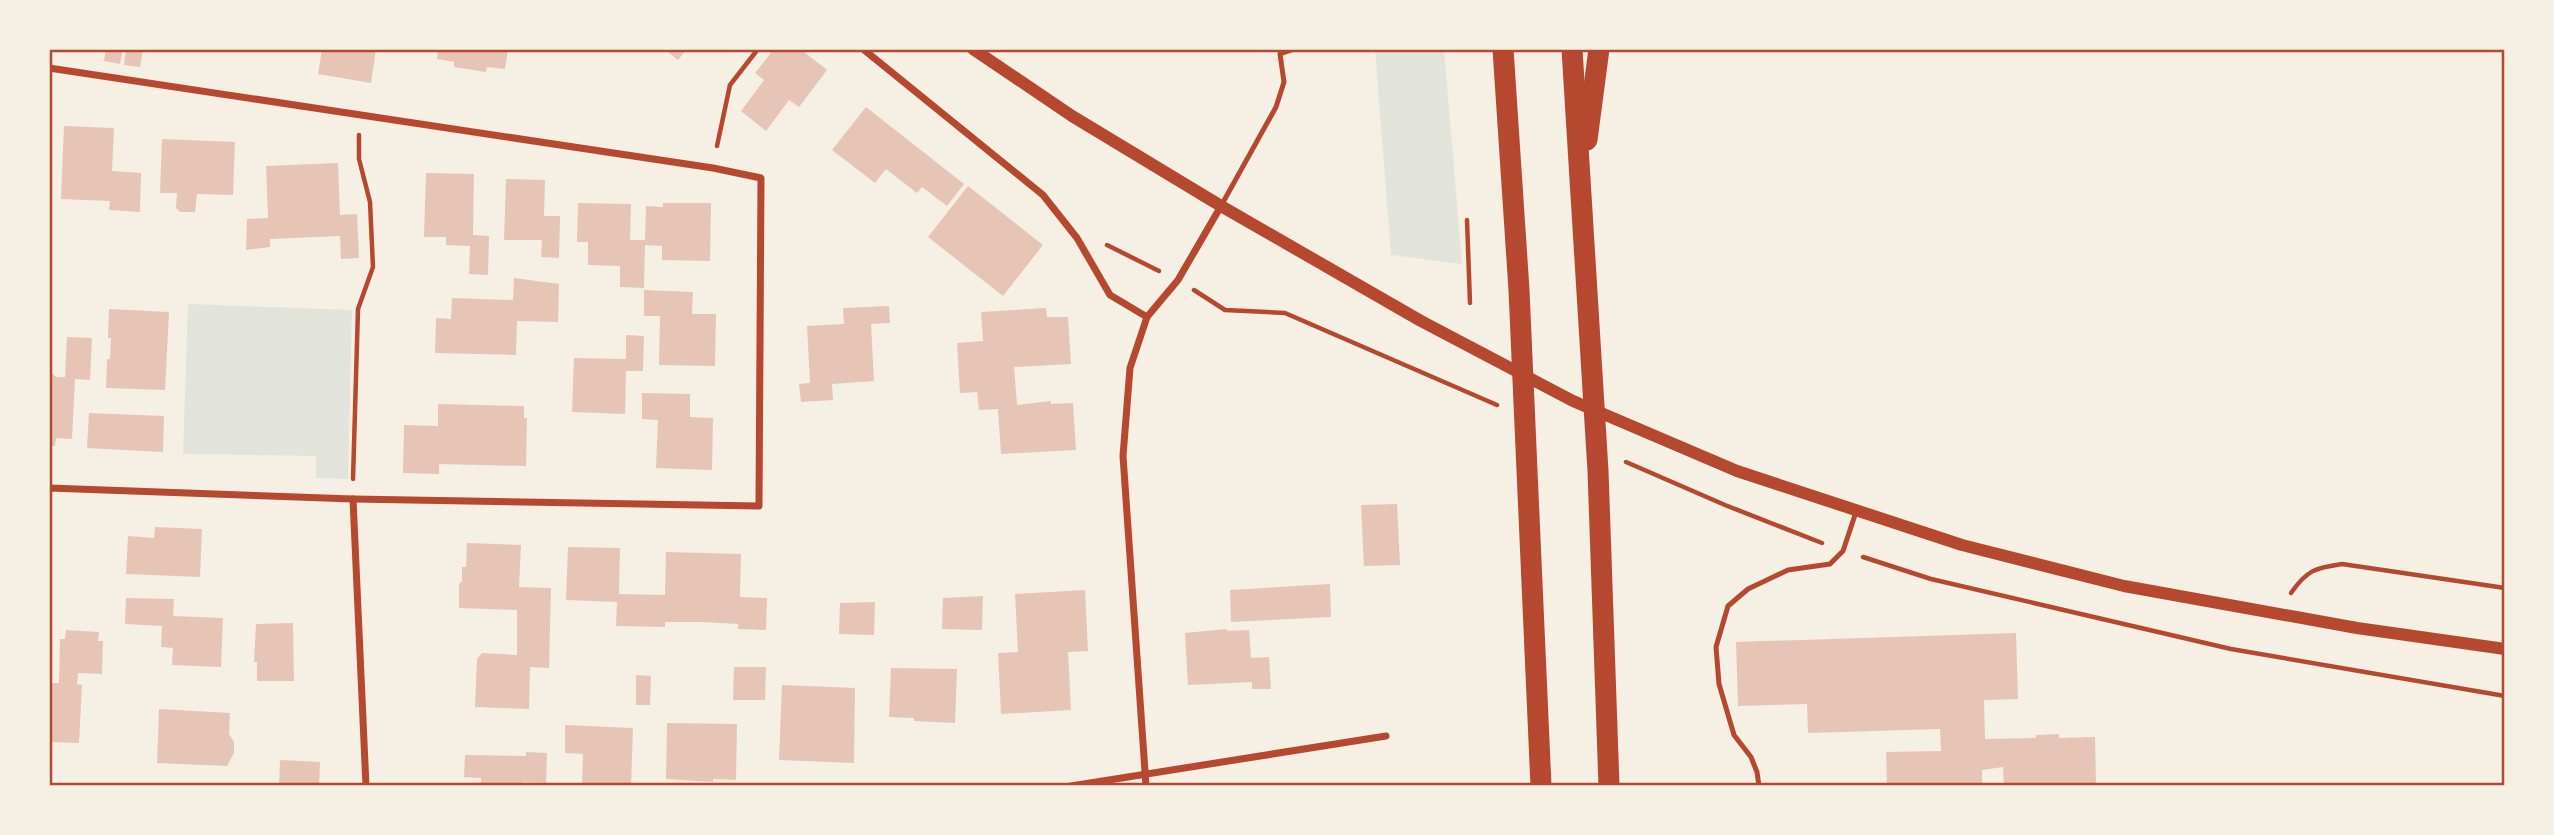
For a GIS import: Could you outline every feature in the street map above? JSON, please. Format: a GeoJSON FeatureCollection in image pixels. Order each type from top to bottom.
{"type":"FeatureCollection","features":[{"type":"Feature","properties":{"kind":"highway"},"geometry":{"type":"LineString","coordinates":[[1503,49],[1527,443],[1541,786]]}},
{"type":"Feature","properties":{"kind":"highway"},"geometry":{"type":"LineString","coordinates":[[1572,49],[1598,471],[1609,786]]}},
{"type":"Feature","properties":{"kind":"highway"},"geometry":{"type":"LineString","coordinates":[[1580,187],[1599,49]]}},
{"type":"Feature","properties":{"kind":"street"},"geometry":{"type":"LineString","coordinates":[[863,49],[1043,195],[1077,239],[1110,295],[1147,317]]}},
{"type":"Feature","properties":{"kind":"street"},"geometry":{"type":"LineString","coordinates":[[973,49],[1072,116],[1221,206],[1422,321],[1573,401],[1737,471],[1962,545],[2124,586],[2357,628],[2504,649]]}},
{"type":"Feature","properties":{"kind":"street"},"geometry":{"type":"LineString","coordinates":[[49,68],[713,167],[761,178],[759,506],[353,499],[49,488]]}},
{"type":"Feature","properties":{"kind":"street"},"geometry":{"type":"LineString","coordinates":[[1146,786],[1123,456],[1129,368],[1147,317],[1178,280],[1221,206]]}},
{"type":"Feature","properties":{"kind":"street"},"geometry":{"type":"LineString","coordinates":[[353,499],[366,786]]}},
{"type":"Feature","properties":{"kind":"street"},"geometry":{"type":"LineString","coordinates":[[1071,786],[1386,736]]}},
{"type":"Feature","properties":{"kind":"lane"},"geometry":{"type":"LineString","coordinates":[[1221,206],[1276,107],[1284,82],[1280,54],[1294,49]]}},
{"type":"Feature","properties":{"kind":"lane"},"geometry":{"type":"LineString","coordinates":[[1759,786],[1751,757],[1734,735],[1719,684],[1716,647],[1728,606],[1748,589],[1788,570],[1830,564],[1843,551],[1856,512]]}},
{"type":"Feature","properties":{"kind":"path"},"geometry":{"type":"LineString","coordinates":[[713,167],[730,85],[758,49]]}},
{"type":"Feature","properties":{"kind":"path"},"geometry":{"type":"LineString","coordinates":[[353,499],[358,309],[373,267],[370,202],[359,159],[359,113]]}},
{"type":"Feature","properties":{"kind":"path"},"geometry":{"type":"LineString","coordinates":[[1467,220],[1471,303]]}},
{"type":"Feature","properties":{"kind":"path"},"geometry":{"type":"LineString","coordinates":[[1097,237],[1107,245],[1178,280],[1225,310],[1285,313],[1442,381]]}},
{"type":"Feature","properties":{"kind":"path"},"geometry":{"type":"LineString","coordinates":[[1725,505],[1843,551],[1931,579],[2231,649],[2505,696]]}},
{"type":"Feature","properties":{"kind":"path"},"geometry":{"type":"LineString","coordinates":[[2277,614],[2302,578],[2318,568],[2342,564],[2505,588]]}},
{"type":"Feature","properties":{"kind":"shaded area"},"geometry":{"type":"Polygon","coordinates":[[[1375,49],[1444,49],[1462,264],[1391,255],[1375,49]]]}},
{"type":"Feature","properties":{"kind":"shaded area"},"geometry":{"type":"Polygon","coordinates":[[[188,304],[352,310],[348,479],[316,478],[316,456],[183,454],[188,304]]]}},
{"type":"Feature","properties":{"kind":"building"},"geometry":{"type":"Polygon","coordinates":[[[106,49],[123,49],[120,64],[104,61],[106,49]]]}},
{"type":"Feature","properties":{"kind":"building"},"geometry":{"type":"Polygon","coordinates":[[[126,49],[143,49],[140,67],[124,65],[126,49]]]}},
{"type":"Feature","properties":{"kind":"building"},"geometry":{"type":"Polygon","coordinates":[[[322,49],[376,49],[371,83],[318,74],[322,49]]]}},
{"type":"Feature","properties":{"kind":"building"},"geometry":{"type":"Polygon","coordinates":[[[438,49],[508,49],[505,69],[487,67],[486,72],[454,67],[454,62],[437,59],[438,49]]]}},
{"type":"Feature","properties":{"kind":"building"},"geometry":{"type":"Polygon","coordinates":[[[664,49],[687,49],[678,60],[664,49]]]}},
{"type":"Feature","properties":{"kind":"building"},"geometry":{"type":"Polygon","coordinates":[[[774,49],[804,49],[803,51],[827,70],[799,107],[789,100],[766,131],[741,111],[764,80],[755,73],[774,49]]]}},
{"type":"Feature","properties":{"kind":"building"},"geometry":{"type":"Polygon","coordinates":[[[866,107],[964,184],[947,206],[922,187],[917,193],[886,169],[875,183],[832,150],[866,107]]]}},
{"type":"Feature","properties":{"kind":"building"},"geometry":{"type":"Polygon","coordinates":[[[64,126],[114,128],[112,171],[141,173],[140,212],[109,210],[110,201],[61,199],[64,126]]]}},
{"type":"Feature","properties":{"kind":"building"},"geometry":{"type":"Polygon","coordinates":[[[162,139],[235,142],[233,195],[197,194],[195,212],[180,212],[176,208],[177,193],[160,193],[162,139]]]}},
{"type":"Feature","properties":{"kind":"building"},"geometry":{"type":"Polygon","coordinates":[[[338,163],[340,215],[357,214],[359,258],[341,259],[340,236],[270,239],[270,247],[246,250],[247,219],[268,218],[266,166],[338,163]]]}},
{"type":"Feature","properties":{"kind":"building"},"geometry":{"type":"Polygon","coordinates":[[[426,173],[474,174],[473,235],[489,236],[488,275],[469,274],[470,246],[446,245],[446,237],[424,237],[426,173]]]}},
{"type":"Feature","properties":{"kind":"building"},"geometry":{"type":"Polygon","coordinates":[[[506,179],[545,180],[544,216],[560,216],[559,258],[541,257],[542,240],[504,240],[506,179]]]}},
{"type":"Feature","properties":{"kind":"building"},"geometry":{"type":"Polygon","coordinates":[[[968,186],[1043,245],[1003,296],[928,237],[968,186]]]}},
{"type":"Feature","properties":{"kind":"building"},"geometry":{"type":"Polygon","coordinates":[[[578,203],[631,204],[630,240],[645,240],[646,206],[663,207],[663,203],[711,203],[710,261],[662,260],[662,246],[645,245],[644,288],[620,287],[620,266],[588,265],[588,242],[577,242],[578,203]]]}},
{"type":"Feature","properties":{"kind":"building"},"geometry":{"type":"Polygon","coordinates":[[[514,278],[559,284],[558,322],[517,321],[516,355],[435,353],[436,318],[451,319],[452,298],[513,300],[514,278]]]}},
{"type":"Feature","properties":{"kind":"building"},"geometry":{"type":"Polygon","coordinates":[[[644,290],[693,292],[692,314],[716,314],[715,366],[659,365],[660,316],[644,316],[644,290]]]}},
{"type":"Feature","properties":{"kind":"building"},"geometry":{"type":"Polygon","coordinates":[[[889,306],[890,323],[871,324],[874,381],[832,384],[833,400],[801,402],[799,384],[810,383],[807,326],[844,324],[843,308],[889,306]]]}},
{"type":"Feature","properties":{"kind":"building"},"geometry":{"type":"Polygon","coordinates":[[[1046,308],[1047,317],[1068,317],[1071,364],[1014,367],[1017,405],[1051,401],[1051,404],[1073,403],[1076,450],[1001,454],[998,409],[979,410],[977,392],[960,393],[957,343],[983,341],[981,312],[1046,308]]]}},
{"type":"Feature","properties":{"kind":"building"},"geometry":{"type":"Polygon","coordinates":[[[109,309],[169,312],[165,390],[106,388],[111,338],[108,338],[109,309]]]}},
{"type":"Feature","properties":{"kind":"building"},"geometry":{"type":"Polygon","coordinates":[[[626,335],[644,336],[643,371],[626,371],[625,414],[572,412],[574,358],[626,359],[626,335]]]}},
{"type":"Feature","properties":{"kind":"building"},"geometry":{"type":"Polygon","coordinates":[[[67,337],[92,338],[90,380],[75,379],[72,439],[56,438],[55,446],[49,446],[49,370],[56,377],[65,377],[67,337]]]}},
{"type":"Feature","properties":{"kind":"building"},"geometry":{"type":"Polygon","coordinates":[[[642,393],[690,394],[690,417],[713,418],[712,470],[656,468],[658,420],[642,419],[642,393]]]}},
{"type":"Feature","properties":{"kind":"building"},"geometry":{"type":"Polygon","coordinates":[[[438,404],[524,406],[524,418],[527,418],[526,466],[439,464],[439,474],[403,473],[404,425],[438,426],[438,404]]]}},
{"type":"Feature","properties":{"kind":"building"},"geometry":{"type":"Polygon","coordinates":[[[89,413],[164,416],[163,452],[87,448],[89,413]]]}},
{"type":"Feature","properties":{"kind":"building"},"geometry":{"type":"Polygon","coordinates":[[[1397,504],[1400,565],[1364,566],[1361,505],[1397,504]]]}},
{"type":"Feature","properties":{"kind":"building"},"geometry":{"type":"Polygon","coordinates":[[[155,527],[202,529],[200,577],[126,574],[128,536],[154,538],[155,527]]]}},
{"type":"Feature","properties":{"kind":"building"},"geometry":{"type":"Polygon","coordinates":[[[467,543],[521,545],[519,587],[551,588],[549,668],[530,667],[529,709],[475,707],[477,659],[482,653],[517,655],[517,610],[459,608],[459,584],[462,581],[462,567],[466,567],[467,543]]]}},
{"type":"Feature","properties":{"kind":"building"},"geometry":{"type":"Polygon","coordinates":[[[568,547],[620,548],[619,594],[665,595],[666,552],[741,554],[740,597],[767,598],[766,630],[738,629],[738,624],[702,622],[665,622],[665,627],[616,626],[617,602],[566,600],[568,547]]]}},
{"type":"Feature","properties":{"kind":"building"},"geometry":{"type":"Polygon","coordinates":[[[1330,584],[1331,617],[1231,622],[1230,590],[1330,584]]]}},
{"type":"Feature","properties":{"kind":"building"},"geometry":{"type":"Polygon","coordinates":[[[1085,590],[1088,651],[1068,652],[1071,710],[1001,714],[998,653],[1018,652],[1015,594],[1085,590]]]}},
{"type":"Feature","properties":{"kind":"building"},"geometry":{"type":"Polygon","coordinates":[[[983,596],[982,630],[942,629],[943,598],[983,596]]]}},
{"type":"Feature","properties":{"kind":"building"},"geometry":{"type":"Polygon","coordinates":[[[126,598],[174,599],[173,616],[223,618],[221,667],[172,665],[173,648],[161,647],[162,626],[125,624],[126,598]]]}},
{"type":"Feature","properties":{"kind":"building"},"geometry":{"type":"Polygon","coordinates":[[[875,602],[874,635],[839,634],[840,603],[875,602]]]}},
{"type":"Feature","properties":{"kind":"building"},"geometry":{"type":"Polygon","coordinates":[[[293,623],[294,681],[257,681],[257,662],[254,662],[256,624],[293,623]]]}},
{"type":"Feature","properties":{"kind":"building"},"geometry":{"type":"Polygon","coordinates":[[[66,630],[99,632],[98,641],[103,641],[102,674],[78,673],[77,684],[82,685],[79,743],[49,742],[49,683],[59,683],[60,639],[65,639],[66,630]]]}},
{"type":"Feature","properties":{"kind":"building"},"geometry":{"type":"Polygon","coordinates":[[[1249,630],[1251,658],[1269,657],[1271,689],[1252,689],[1252,682],[1188,685],[1185,633],[1249,630]]]}},
{"type":"Feature","properties":{"kind":"building"},"geometry":{"type":"Polygon","coordinates":[[[2016,633],[2018,699],[1984,700],[1985,739],[2036,738],[2036,735],[2059,734],[2059,738],[2095,737],[2096,786],[2004,786],[2003,767],[1982,770],[1982,786],[1887,786],[1886,752],[1941,751],[1940,729],[1808,733],[1807,704],[1738,706],[1736,642],[2016,633]]]}},
{"type":"Feature","properties":{"kind":"building"},"geometry":{"type":"Polygon","coordinates":[[[734,667],[766,667],[765,700],[733,700],[734,667]]]}},
{"type":"Feature","properties":{"kind":"building"},"geometry":{"type":"Polygon","coordinates":[[[891,668],[957,669],[955,723],[889,717],[891,668]]]}},
{"type":"Feature","properties":{"kind":"building"},"geometry":{"type":"Polygon","coordinates":[[[636,675],[651,676],[650,705],[636,705],[636,675]]]}},
{"type":"Feature","properties":{"kind":"building"},"geometry":{"type":"Polygon","coordinates":[[[782,685],[855,688],[854,763],[779,760],[782,685]]]}},
{"type":"Feature","properties":{"kind":"building"},"geometry":{"type":"Polygon","coordinates":[[[159,709],[230,713],[229,734],[234,742],[234,753],[227,766],[157,763],[159,709]]]}},
{"type":"Feature","properties":{"kind":"building"},"geometry":{"type":"Polygon","coordinates":[[[667,723],[737,724],[736,780],[713,779],[713,782],[666,779],[667,723]]]}},
{"type":"Feature","properties":{"kind":"building"},"geometry":{"type":"Polygon","coordinates":[[[565,725],[633,728],[631,786],[582,786],[583,754],[565,753],[565,725]]]}},
{"type":"Feature","properties":{"kind":"building"},"geometry":{"type":"Polygon","coordinates":[[[526,752],[547,753],[546,783],[481,786],[481,778],[464,777],[465,755],[526,756],[526,752]]]}},
{"type":"Feature","properties":{"kind":"building"},"geometry":{"type":"Polygon","coordinates":[[[280,760],[320,762],[319,786],[279,786],[280,760]]]}}]}
